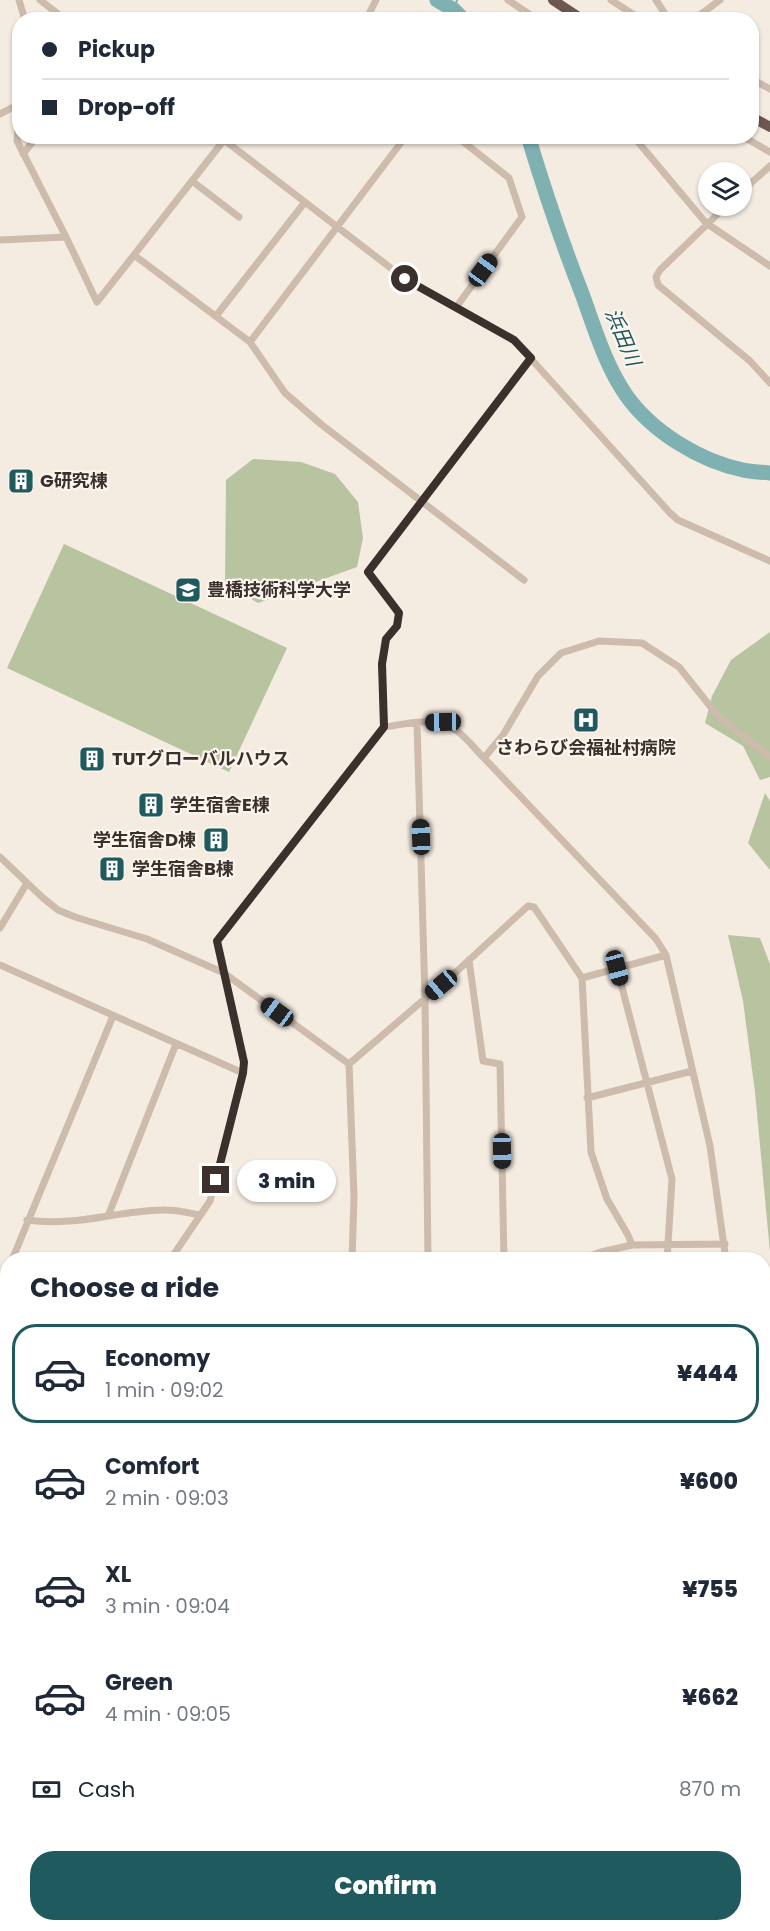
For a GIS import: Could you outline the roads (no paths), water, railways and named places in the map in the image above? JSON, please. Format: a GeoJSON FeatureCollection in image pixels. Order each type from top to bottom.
{"type":"FeatureCollection","features":[{"type":"Feature","properties":{"kind":"highway"},"geometry":{"type":"LineString","coordinates":[[553,0],[571,12]]}},
{"type":"Feature","properties":{"kind":"street"},"geometry":{"type":"LineString","coordinates":[[40,0],[56,12]]}},
{"type":"Feature","properties":{"kind":"street"},"geometry":{"type":"LineString","coordinates":[[508,0],[526,12]]}},
{"type":"Feature","properties":{"kind":"street"},"geometry":{"type":"LineString","coordinates":[[612,0],[630,12]]}},
{"type":"Feature","properties":{"kind":"street"},"geometry":{"type":"LineString","coordinates":[[704,12],[720,0]]}},
{"type":"Feature","properties":{"kind":"street"},"geometry":{"type":"LineString","coordinates":[[18,144],[98,302],[192,182],[218,144]]}},
{"type":"Feature","properties":{"kind":"street"},"geometry":{"type":"LineString","coordinates":[[23,154],[31,144]]}},
{"type":"Feature","properties":{"kind":"street"},"geometry":{"type":"LineString","coordinates":[[230,144],[405,279],[457,306],[514,340],[678,520],[770,561]]}},
{"type":"Feature","properties":{"kind":"street"},"geometry":{"type":"LineString","coordinates":[[250,342],[400,144]]}},
{"type":"Feature","properties":{"kind":"street"},"geometry":{"type":"LineString","coordinates":[[457,306],[522,217],[509,178],[466,144]]}},
{"type":"Feature","properties":{"kind":"street"},"geometry":{"type":"LineString","coordinates":[[640,144],[706,223],[770,266]]}},
{"type":"Feature","properties":{"kind":"street"},"geometry":{"type":"LineString","coordinates":[[756,144],[770,152]]}},
{"type":"Feature","properties":{"kind":"street"},"geometry":{"type":"LineString","coordinates":[[752,182],[770,166]]}},
{"type":"Feature","properties":{"kind":"street"},"geometry":{"type":"LineString","coordinates":[[192,182],[239,217]]}},
{"type":"Feature","properties":{"kind":"street"},"geometry":{"type":"LineString","coordinates":[[216,316],[305,201]]}},
{"type":"Feature","properties":{"kind":"street"},"geometry":{"type":"LineString","coordinates":[[714,216],[660,270],[656,277],[658,285],[750,361],[770,383]]}},
{"type":"Feature","properties":{"kind":"street"},"geometry":{"type":"LineString","coordinates":[[0,240],[66,237]]}},
{"type":"Feature","properties":{"kind":"street"},"geometry":{"type":"LineString","coordinates":[[135,255],[250,342],[285,393],[321,425],[524,580]]}},
{"type":"Feature","properties":{"kind":"street"},"geometry":{"type":"LineString","coordinates":[[175,1252],[210,1201],[243,1073],[244,1062],[217,941],[384,727],[382,664],[386,639],[397,626],[399,613],[368,572],[531,358]]}},
{"type":"Feature","properties":{"kind":"street"},"geometry":{"type":"LineString","coordinates":[[484,758],[503,735],[538,676],[561,653],[599,641],[642,643],[679,667],[718,717],[770,757]]}},
{"type":"Feature","properties":{"kind":"street"},"geometry":{"type":"LineString","coordinates":[[384,727],[443,722],[457,730],[656,939],[666,955],[710,1146],[726,1252]]}},
{"type":"Feature","properties":{"kind":"street"},"geometry":{"type":"LineString","coordinates":[[417,723],[425,998],[428,1252]]}},
{"type":"Feature","properties":{"kind":"street"},"geometry":{"type":"LineString","coordinates":[[0,857],[43,898],[67,914],[147,939],[224,973],[349,1064]]}},
{"type":"Feature","properties":{"kind":"street"},"geometry":{"type":"LineString","coordinates":[[0,928],[27,883]]}},
{"type":"Feature","properties":{"kind":"street"},"geometry":{"type":"LineString","coordinates":[[349,1064],[528,906],[534,907],[582,978],[591,1152],[607,1199],[632,1245]]}},
{"type":"Feature","properties":{"kind":"street"},"geometry":{"type":"LineString","coordinates":[[582,978],[666,955]]}},
{"type":"Feature","properties":{"kind":"street"},"geometry":{"type":"LineString","coordinates":[[469,960],[483,1061],[500,1064],[504,1252]]}},
{"type":"Feature","properties":{"kind":"street"},"geometry":{"type":"LineString","coordinates":[[0,965],[243,1073]]}},
{"type":"Feature","properties":{"kind":"street"},"geometry":{"type":"LineString","coordinates":[[617,968],[672,1179],[668,1252]]}},
{"type":"Feature","properties":{"kind":"street"},"geometry":{"type":"LineString","coordinates":[[15,1252],[112,1016]]}},
{"type":"Feature","properties":{"kind":"street"},"geometry":{"type":"LineString","coordinates":[[108,1216],[176,1044]]}},
{"type":"Feature","properties":{"kind":"street"},"geometry":{"type":"LineString","coordinates":[[349,1064],[354,1197],[352,1252]]}},
{"type":"Feature","properties":{"kind":"street"},"geometry":{"type":"LineString","coordinates":[[587,1098],[692,1071]]}},
{"type":"Feature","properties":{"kind":"street"},"geometry":{"type":"LineString","coordinates":[[27,1220],[47,1223],[80,1221],[164,1209],[200,1215]]}},
{"type":"Feature","properties":{"kind":"street"},"geometry":{"type":"LineString","coordinates":[[601,1252],[632,1245],[725,1244]]}},
{"type":"Feature","properties":{"kind":"waterway","name":"浜田川"},"geometry":{"type":"LineString","coordinates":[[437,0],[456,12]]}},
{"type":"Feature","properties":{"kind":"waterway"},"geometry":{"type":"LineString","coordinates":[[454,10],[457,0]]}},
{"type":"Feature","properties":{"kind":"waterway","name":"浜田川"},"geometry":{"type":"LineString","coordinates":[[531,144],[600,345],[626,395],[663,433],[694,452],[727,466],[746,471],[770,473]]}},
{"type":"Feature","properties":{"kind":"place","name":"G研究棟"},"geometry":{"type":"Point","coordinates":[21,481]}},
{"type":"Feature","properties":{"kind":"place","name":"豊橋技術科学大学"},"geometry":{"type":"Point","coordinates":[188,590]}},
{"type":"Feature","properties":{"kind":"place","name":"さわらび会福祉村病院"},"geometry":{"type":"Point","coordinates":[586,720]}},
{"type":"Feature","properties":{"kind":"place","name":"TUTグローバルハウス"},"geometry":{"type":"Point","coordinates":[92,759]}},
{"type":"Feature","properties":{"kind":"place","name":"学生宿舎E棟"},"geometry":{"type":"Point","coordinates":[151,805]}},
{"type":"Feature","properties":{"kind":"place","name":"学生宿舎D棟"},"geometry":{"type":"Point","coordinates":[216,840]}},
{"type":"Feature","properties":{"kind":"place","name":"学生宿舎B棟"},"geometry":{"type":"Point","coordinates":[112,869]}}]}
